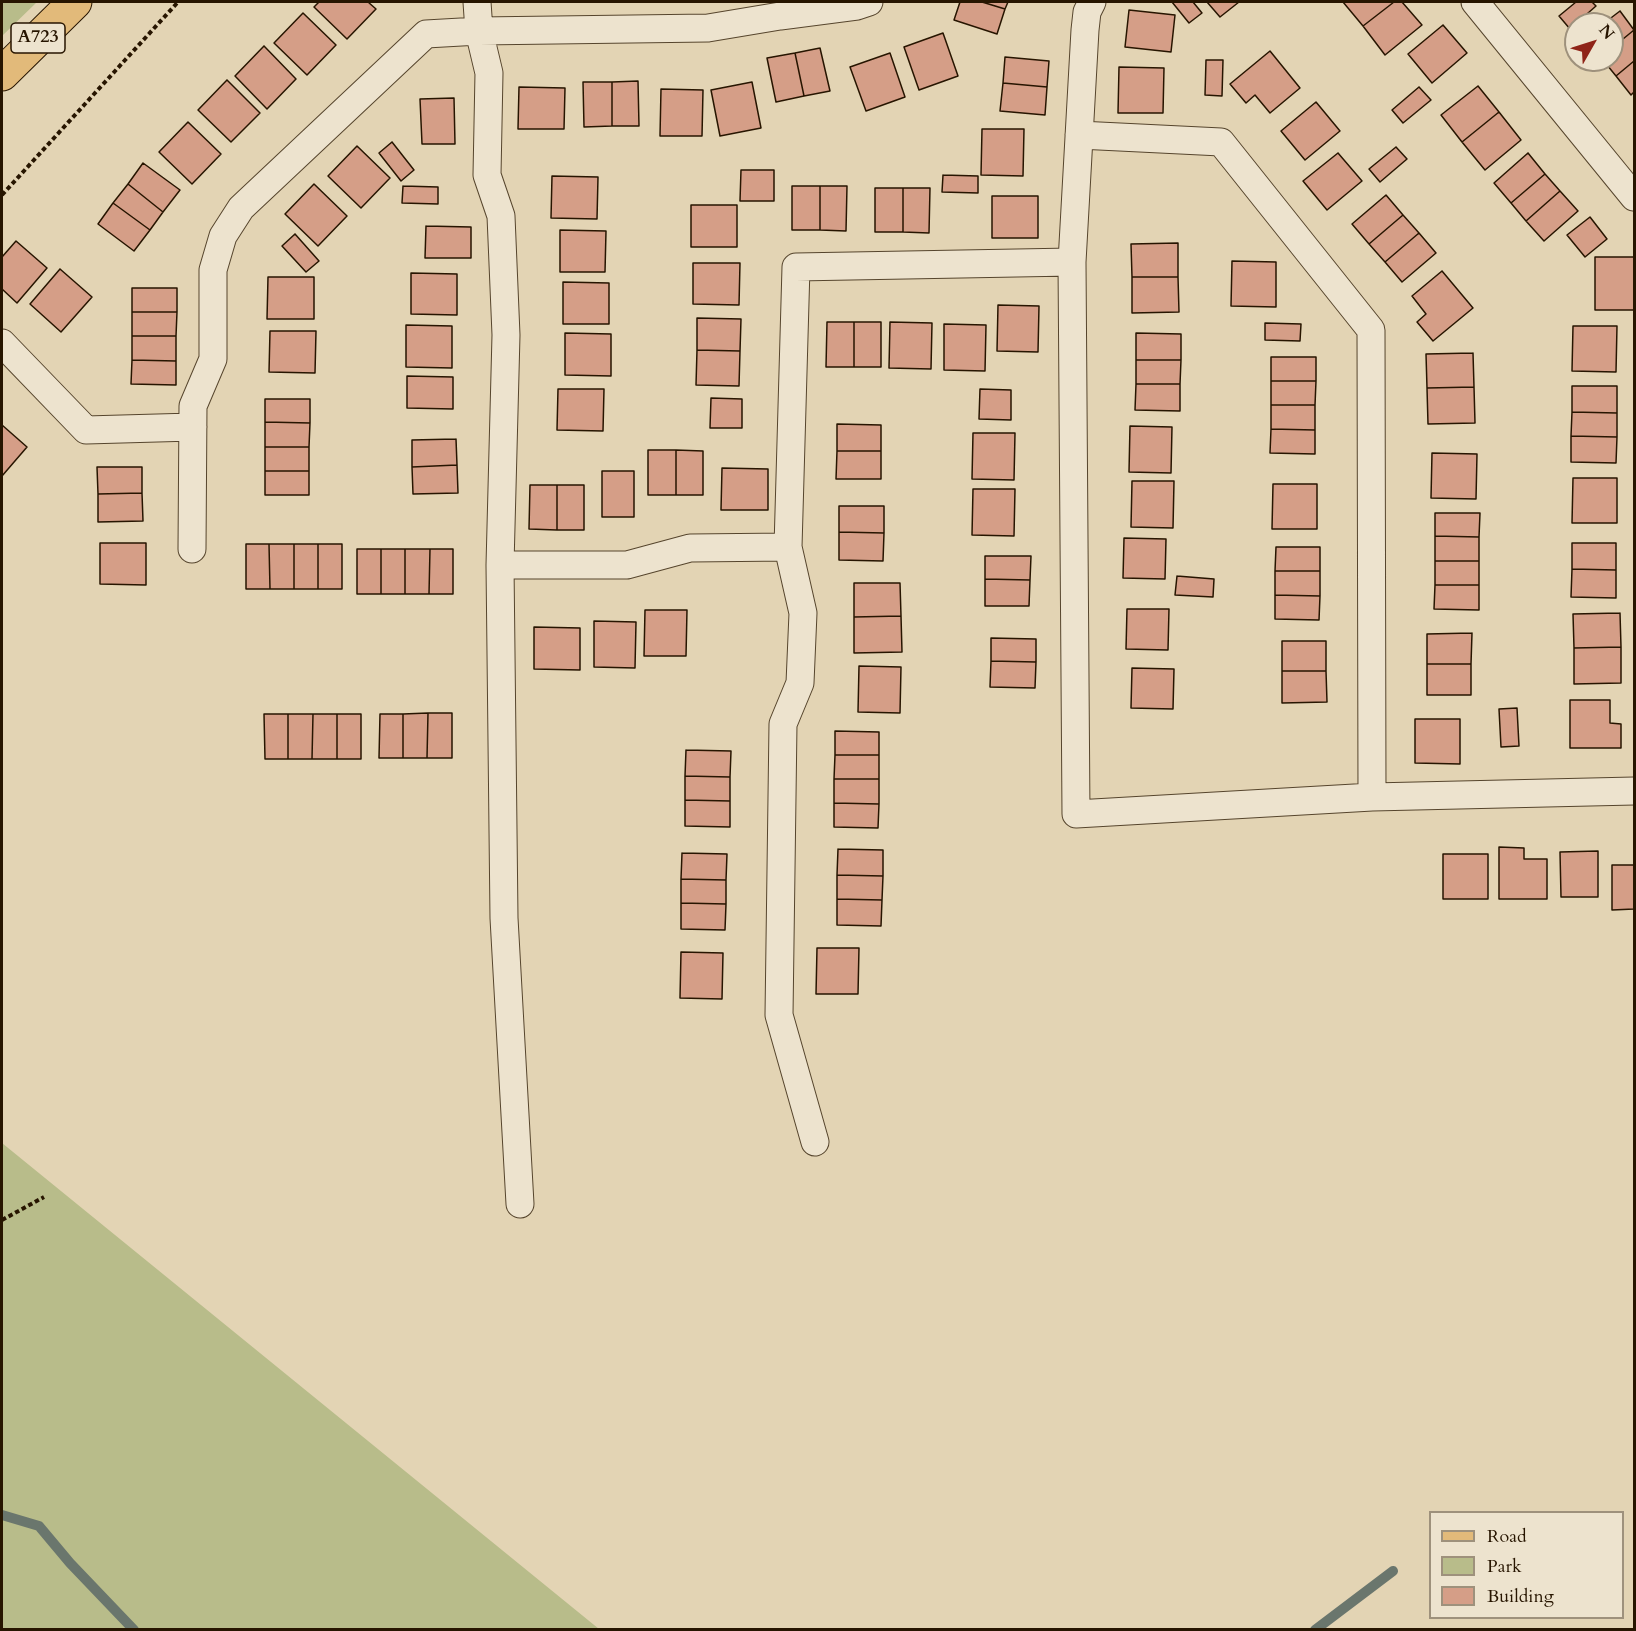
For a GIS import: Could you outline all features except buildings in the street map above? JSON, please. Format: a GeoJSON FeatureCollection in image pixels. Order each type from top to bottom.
{"type":"FeatureCollection","features":[{"type":"Feature","properties":{"kind":"main road","name":"A723"},"geometry":{"type":"LineString","coordinates":[[2,74],[75,2]]}},
{"type":"Feature","properties":{"kind":"street"},"geometry":{"type":"LineString","coordinates":[[477,2],[479,31],[489,73],[488,175],[501,216],[506,335],[500,565],[504,918],[520,1204]]}},
{"type":"Feature","properties":{"kind":"street"},"geometry":{"type":"LineString","coordinates":[[192,549],[193,406],[213,359],[213,270],[223,236],[241,208],[426,34],[479,31],[708,28],[857,6],[869,2]]}},
{"type":"Feature","properties":{"kind":"street"},"geometry":{"type":"LineString","coordinates":[[1092,2],[1087,12],[1085,30],[1072,262],[1076,814],[1372,797],[1635,791]]}},
{"type":"Feature","properties":{"kind":"street"},"geometry":{"type":"LineString","coordinates":[[1475,2],[1626,169],[1635,197]]}},
{"type":"Feature","properties":{"kind":"street"},"geometry":{"type":"LineString","coordinates":[[1079,135],[1221,142],[1371,330],[1372,797]]}},
{"type":"Feature","properties":{"kind":"street"},"geometry":{"type":"LineString","coordinates":[[815,1142],[779,1015],[783,724],[800,683],[803,613],[788,547],[796,267],[1072,262]]}},
{"type":"Feature","properties":{"kind":"street"},"geometry":{"type":"LineString","coordinates":[[2,343],[86,430],[193,427]]}},
{"type":"Feature","properties":{"kind":"street"},"geometry":{"type":"LineString","coordinates":[[500,565],[627,565],[690,548],[788,547]]}},
{"type":"Feature","properties":{"kind":"path"},"geometry":{"type":"LineString","coordinates":[[2,195],[178,2]]}},
{"type":"Feature","properties":{"kind":"path"},"geometry":{"type":"LineString","coordinates":[[2,1220],[44,1197]]}},
{"type":"Feature","properties":{"kind":"green space"},"geometry":{"type":"Polygon","coordinates":[[[2,2],[37,2],[2,36],[2,2]]]}},
{"type":"Feature","properties":{"kind":"green space"},"geometry":{"type":"Polygon","coordinates":[[[2,1143],[599,1629],[2,1629],[2,1143]]]}},
{"type":"Feature","properties":{"kind":"waterway"},"geometry":{"type":"LineString","coordinates":[[2,1515],[39,1526],[70,1563],[134,1630]]}},
{"type":"Feature","properties":{"kind":"waterway"},"geometry":{"type":"LineString","coordinates":[[1315,1630],[1393,1571]]}}]}
